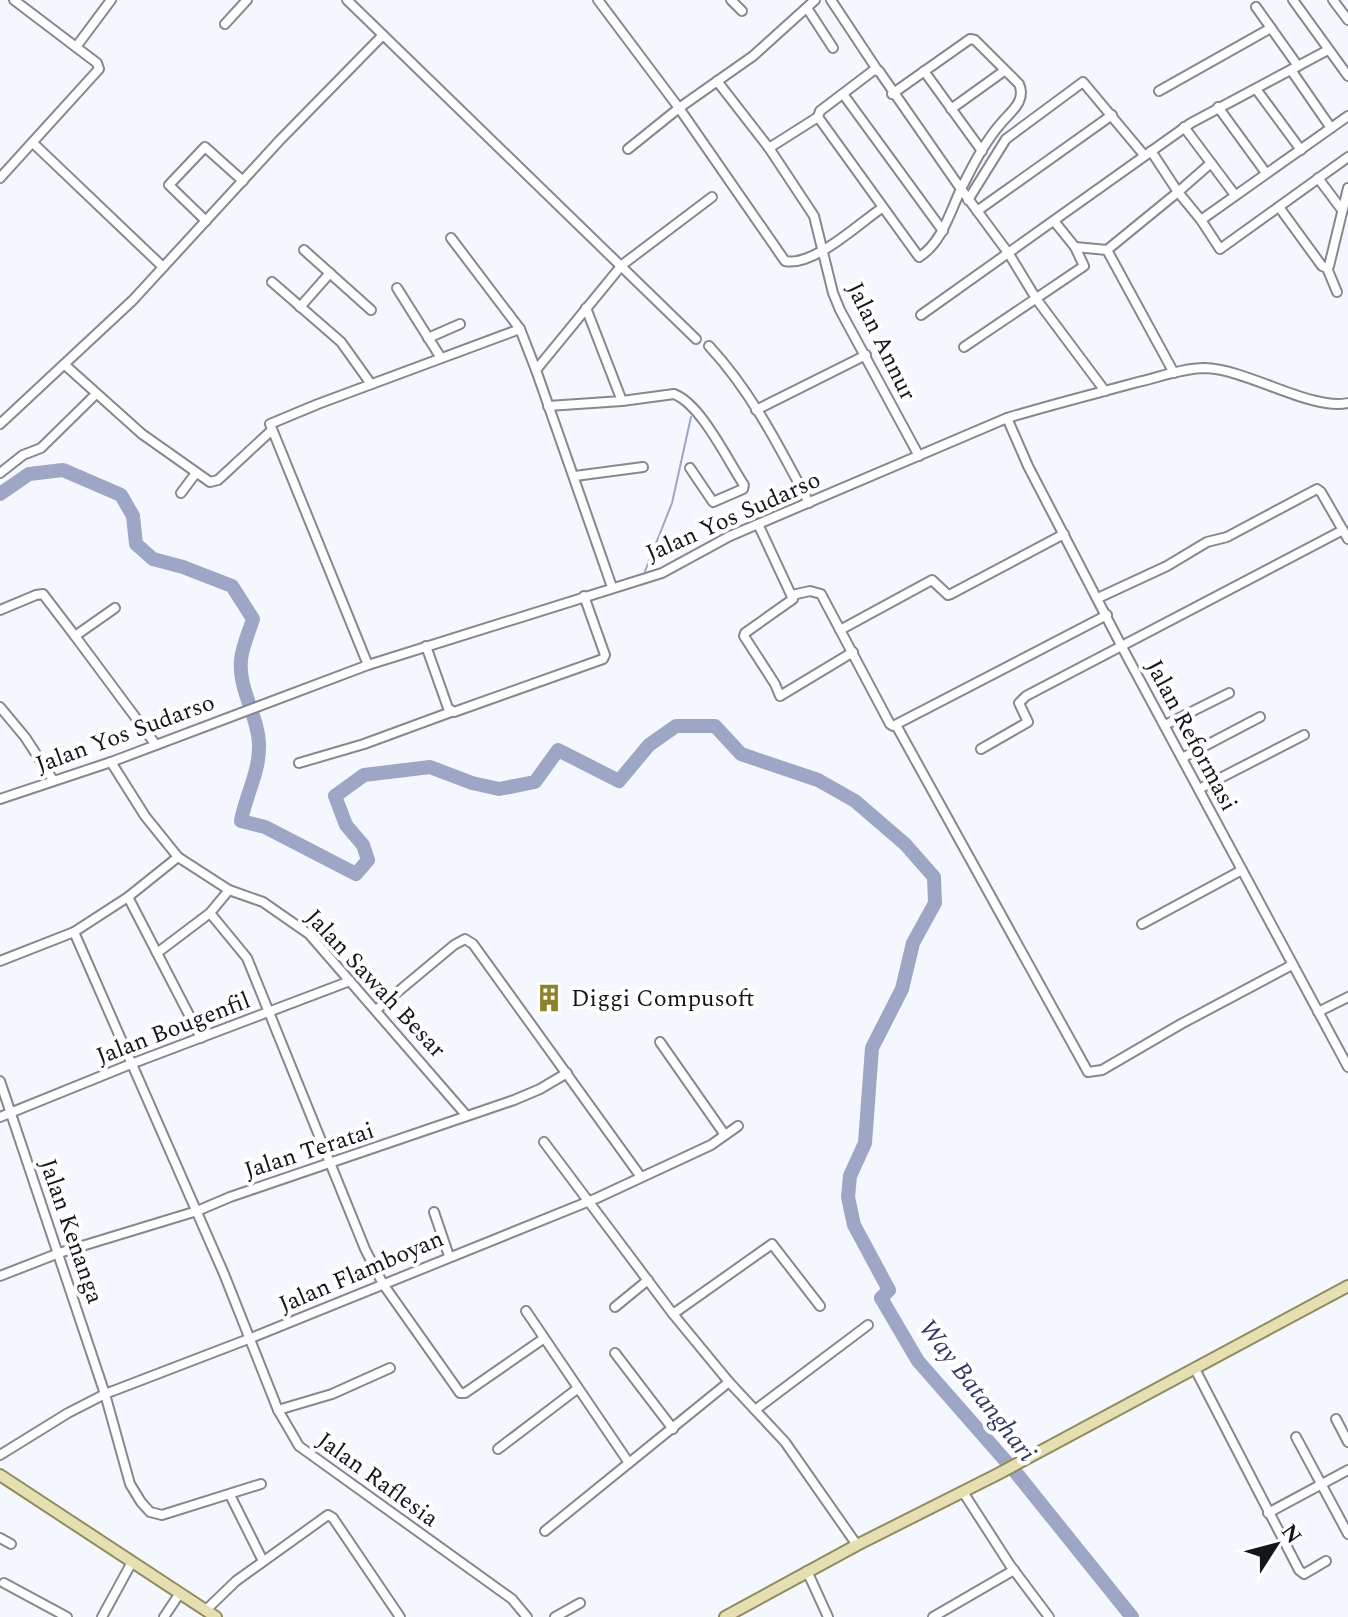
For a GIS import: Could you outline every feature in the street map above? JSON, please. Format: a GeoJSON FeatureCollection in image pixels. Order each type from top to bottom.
{"type":"FeatureCollection","features":[{"type":"Feature","properties":{"kind":"main road"},"geometry":{"type":"LineString","coordinates":[[725,1617],[1348,1286]]}},
{"type":"Feature","properties":{"kind":"main road"},"geometry":{"type":"LineString","coordinates":[[0,1475],[211,1614]]}},
{"type":"Feature","properties":{"kind":"street"},"geometry":{"type":"LineString","coordinates":[[0,178],[98,73],[97,63],[14,0]]}},
{"type":"Feature","properties":{"kind":"street"},"geometry":{"type":"LineString","coordinates":[[76,47],[111,0]]}},
{"type":"Feature","properties":{"kind":"street"},"geometry":{"type":"LineString","coordinates":[[225,24],[247,0]]}},
{"type":"Feature","properties":{"kind":"street"},"geometry":{"type":"LineString","coordinates":[[598,0],[679,108],[785,261],[794,262],[823,251],[882,208]]}},
{"type":"Feature","properties":{"kind":"street"},"geometry":{"type":"LineString","coordinates":[[731,0],[742,11]]}},
{"type":"Feature","properties":{"kind":"street"},"geometry":{"type":"LineString","coordinates":[[628,149],[679,108],[753,56],[815,0]]}},
{"type":"Feature","properties":{"kind":"street"},"geometry":{"type":"LineString","coordinates":[[831,0],[892,94],[1105,391]]}},
{"type":"Feature","properties":{"kind":"street"},"geometry":{"type":"LineString","coordinates":[[1293,0],[1348,76]]}},
{"type":"Feature","properties":{"kind":"street"},"geometry":{"type":"LineString","coordinates":[[1333,0],[1348,20]]}},
{"type":"Feature","properties":{"kind":"street"},"geometry":{"type":"LineString","coordinates":[[351,1],[696,339]]}},
{"type":"Feature","properties":{"kind":"street"},"geometry":{"type":"LineString","coordinates":[[1256,7],[1331,128]]}},
{"type":"Feature","properties":{"kind":"street"},"geometry":{"type":"LineString","coordinates":[[807,8],[833,48]]}},
{"type":"Feature","properties":{"kind":"street"},"geometry":{"type":"LineString","coordinates":[[1159,91],[1271,28]]}},
{"type":"Feature","properties":{"kind":"street"},"geometry":{"type":"LineString","coordinates":[[0,424],[133,300],[383,35]]}},
{"type":"Feature","properties":{"kind":"street"},"geometry":{"type":"LineString","coordinates":[[818,117],[919,257],[943,231],[987,139],[1021,99],[1022,88],[972,39],[892,94]]}},
{"type":"Feature","properties":{"kind":"street"},"geometry":{"type":"LineString","coordinates":[[921,315],[1184,127],[1328,50]]}},
{"type":"Feature","properties":{"kind":"street"},"geometry":{"type":"LineString","coordinates":[[769,148],[818,117],[820,111],[874,70],[879,71]]}},
{"type":"Feature","properties":{"kind":"street"},"geometry":{"type":"LineString","coordinates":[[924,71],[982,151]]}},
{"type":"Feature","properties":{"kind":"street"},"geometry":{"type":"LineString","coordinates":[[951,109],[1004,71]]}},
{"type":"Feature","properties":{"kind":"street","name":"Jalan Annur"},"geometry":{"type":"LineString","coordinates":[[717,81],[769,148],[814,216],[840,310],[919,456]]}},
{"type":"Feature","properties":{"kind":"street"},"geometry":{"type":"LineString","coordinates":[[968,200],[1006,139],[1083,82],[1148,153],[1220,249],[1348,157]]}},
{"type":"Feature","properties":{"kind":"street"},"geometry":{"type":"LineString","coordinates":[[1256,89],[1301,150]]}},
{"type":"Feature","properties":{"kind":"street"},"geometry":{"type":"LineString","coordinates":[[843,94],[943,231]]}},
{"type":"Feature","properties":{"kind":"street"},"geometry":{"type":"LineString","coordinates":[[1218,107],[1266,173]]}},
{"type":"Feature","properties":{"kind":"street"},"geometry":{"type":"LineString","coordinates":[[977,211],[1112,115]]}},
{"type":"Feature","properties":{"kind":"street"},"geometry":{"type":"LineString","coordinates":[[1201,220],[1348,116]]}},
{"type":"Feature","properties":{"kind":"street"},"geometry":{"type":"LineString","coordinates":[[1184,127],[1235,195]]}},
{"type":"Feature","properties":{"kind":"street"},"geometry":{"type":"LineString","coordinates":[[33,143],[163,267]]}},
{"type":"Feature","properties":{"kind":"street"},"geometry":{"type":"LineString","coordinates":[[206,221],[169,185],[205,147],[243,181]]}},
{"type":"Feature","properties":{"kind":"street"},"geometry":{"type":"LineString","coordinates":[[1075,247],[1107,250],[1211,163]]}},
{"type":"Feature","properties":{"kind":"street"},"geometry":{"type":"LineString","coordinates":[[1318,178],[1342,210]]}},
{"type":"Feature","properties":{"kind":"street"},"geometry":{"type":"LineString","coordinates":[[1327,268],[1348,188]]}},
{"type":"Feature","properties":{"kind":"street"},"geometry":{"type":"LineString","coordinates":[[536,370],[622,265],[712,197]]}},
{"type":"Feature","properties":{"kind":"street"},"geometry":{"type":"LineString","coordinates":[[1279,207],[1322,266],[1327,268],[1337,292]]}},
{"type":"Feature","properties":{"kind":"street"},"geometry":{"type":"LineString","coordinates":[[964,347],[1084,266],[1075,247],[1054,221]]}},
{"type":"Feature","properties":{"kind":"street"},"geometry":{"type":"LineString","coordinates":[[451,238],[520,329],[575,476],[612,587]]}},
{"type":"Feature","properties":{"kind":"street"},"geometry":{"type":"LineString","coordinates":[[304,250],[371,310]]}},
{"type":"Feature","properties":{"kind":"street"},"geometry":{"type":"LineString","coordinates":[[1107,250],[1174,373]]}},
{"type":"Feature","properties":{"kind":"street"},"geometry":{"type":"LineString","coordinates":[[300,307],[330,273]]}},
{"type":"Feature","properties":{"kind":"street"},"geometry":{"type":"LineString","coordinates":[[272,282],[341,342],[371,384]]}},
{"type":"Feature","properties":{"kind":"street"},"geometry":{"type":"LineString","coordinates":[[397,288],[441,358]]}},
{"type":"Feature","properties":{"kind":"street"},"geometry":{"type":"LineString","coordinates":[[586,308],[622,401]]}},
{"type":"Feature","properties":{"kind":"street"},"geometry":{"type":"LineString","coordinates":[[428,338],[460,324]]}},
{"type":"Feature","properties":{"kind":"street"},"geometry":{"type":"LineString","coordinates":[[368,665],[271,423],[520,329]]}},
{"type":"Feature","properties":{"kind":"street"},"geometry":{"type":"LineString","coordinates":[[709,346],[728,367],[756,410],[809,503]]}},
{"type":"Feature","properties":{"kind":"street"},"geometry":{"type":"LineString","coordinates":[[756,410],[866,355]]}},
{"type":"Feature","properties":{"kind":"street"},"geometry":{"type":"LineString","coordinates":[[65,365],[142,434],[210,482],[218,480],[272,430]]}},
{"type":"Feature","properties":{"kind":"street","name":"Jalan Yos Sudarso"},"geometry":{"type":"LineString","coordinates":[[0,799],[111,762],[368,665],[662,573],[730,536],[1007,418],[1174,373],[1207,368],[1329,404],[1348,403]]}},
{"type":"Feature","properties":{"kind":"street"},"geometry":{"type":"LineString","coordinates":[[0,473],[23,455],[41,448],[96,394]]}},
{"type":"Feature","properties":{"kind":"street"},"geometry":{"type":"LineString","coordinates":[[548,406],[674,394],[680,396],[702,420],[744,485],[743,489],[713,502],[690,468]]}},
{"type":"Feature","properties":{"kind":"street","name":"Jalan Reformasi"},"geometry":{"type":"LineString","coordinates":[[1007,418],[1028,466],[1122,647],[1348,1067]]}},
{"type":"Feature","properties":{"kind":"street"},"geometry":{"type":"LineString","coordinates":[[575,476],[643,467]]}},
{"type":"Feature","properties":{"kind":"street"},"geometry":{"type":"LineString","coordinates":[[181,493],[196,473]]}},
{"type":"Feature","properties":{"kind":"street"},"geometry":{"type":"LineString","coordinates":[[981,749],[1028,722],[1020,700],[1346,534],[1317,489],[1227,537],[1207,542],[1167,566],[1098,598]]}},
{"type":"Feature","properties":{"kind":"street"},"geometry":{"type":"LineString","coordinates":[[758,524],[792,595],[790,602],[744,636],[780,696],[853,652]]}},
{"type":"Feature","properties":{"kind":"street"},"geometry":{"type":"LineString","coordinates":[[840,630],[932,580],[948,595],[951,594],[1064,534]]}},
{"type":"Feature","properties":{"kind":"street"},"geometry":{"type":"LineString","coordinates":[[792,595],[810,591],[821,594],[890,724],[896,725],[954,692],[1107,615]]}},
{"type":"Feature","properties":{"kind":"street"},"geometry":{"type":"LineString","coordinates":[[0,610],[43,594],[156,745]]}},
{"type":"Feature","properties":{"kind":"street"},"geometry":{"type":"LineString","coordinates":[[299,763],[364,744],[603,659],[605,655],[584,596]]}},
{"type":"Feature","properties":{"kind":"street"},"geometry":{"type":"LineString","coordinates":[[75,636],[115,608]]}},
{"type":"Feature","properties":{"kind":"street"},"geometry":{"type":"LineString","coordinates":[[426,646],[451,712]]}},
{"type":"Feature","properties":{"kind":"street"},"geometry":{"type":"LineString","coordinates":[[1165,725],[1229,693]]}},
{"type":"Feature","properties":{"kind":"street"},"geometry":{"type":"LineString","coordinates":[[0,707],[25,737],[53,780]]}},
{"type":"Feature","properties":{"kind":"street"},"geometry":{"type":"LineString","coordinates":[[1182,758],[1260,717]]}},
{"type":"Feature","properties":{"kind":"street"},"geometry":{"type":"LineString","coordinates":[[896,725],[1088,1072],[1102,1070],[1292,965]]}},
{"type":"Feature","properties":{"kind":"street"},"geometry":{"type":"LineString","coordinates":[[1199,789],[1304,735]]}},
{"type":"Feature","properties":{"kind":"street","name":"Jalan Sawah Besar"},"geometry":{"type":"LineString","coordinates":[[111,762],[145,816],[178,857],[229,890],[263,902],[294,921],[327,953],[466,1115]]}},
{"type":"Feature","properties":{"kind":"street"},"geometry":{"type":"LineString","coordinates":[[0,961],[74,932],[128,897],[178,857]]}},
{"type":"Feature","properties":{"kind":"street"},"geometry":{"type":"LineString","coordinates":[[1142,924],[1242,870]]}},
{"type":"Feature","properties":{"kind":"street"},"geometry":{"type":"LineString","coordinates":[[157,953],[210,913],[229,890]]}},
{"type":"Feature","properties":{"kind":"street"},"geometry":{"type":"LineString","coordinates":[[128,897],[201,1038]]}},
{"type":"Feature","properties":{"kind":"street"},"geometry":{"type":"LineString","coordinates":[[210,913],[247,958],[365,1249],[383,1284],[460,1393],[465,1393],[543,1339]]}},
{"type":"Feature","properties":{"kind":"street","name":"Jalan Raflesia"},"geometry":{"type":"LineString","coordinates":[[74,932],[197,1211],[278,1410],[303,1451],[512,1599],[527,1617]]}},
{"type":"Feature","properties":{"kind":"street"},"geometry":{"type":"LineString","coordinates":[[376,1010],[465,939],[473,944],[641,1177]]}},
{"type":"Feature","properties":{"kind":"street","name":"Jalan Bougenfil"},"geometry":{"type":"LineString","coordinates":[[0,1117],[350,981]]}},
{"type":"Feature","properties":{"kind":"street"},"geometry":{"type":"LineString","coordinates":[[1318,1012],[1348,997]]}},
{"type":"Feature","properties":{"kind":"street"},"geometry":{"type":"LineString","coordinates":[[660,1042],[725,1135]]}},
{"type":"Feature","properties":{"kind":"street","name":"Jalan Teratai"},"geometry":{"type":"LineString","coordinates":[[0,1276],[59,1253],[197,1211],[514,1100],[567,1073]]}},
{"type":"Feature","properties":{"kind":"street","name":"Jalan Kenanga"},"geometry":{"type":"LineString","coordinates":[[0,1081],[105,1394],[130,1484],[150,1512],[162,1515],[230,1495]]}},
{"type":"Feature","properties":{"kind":"street","name":"Jalan Flamboyan"},"geometry":{"type":"LineString","coordinates":[[0,1455],[105,1394],[251,1338],[587,1200],[711,1145],[738,1126]]}},
{"type":"Feature","properties":{"kind":"street"},"geometry":{"type":"LineString","coordinates":[[544,1142],[673,1314],[729,1382],[785,1442],[857,1545]]}},
{"type":"Feature","properties":{"kind":"street"},"geometry":{"type":"LineString","coordinates":[[434,1212],[449,1256]]}},
{"type":"Feature","properties":{"kind":"street"},"geometry":{"type":"LineString","coordinates":[[673,1314],[772,1244],[820,1306]]}},
{"type":"Feature","properties":{"kind":"street"},"geometry":{"type":"LineString","coordinates":[[615,1307],[648,1280]]}},
{"type":"Feature","properties":{"kind":"street"},"geometry":{"type":"LineString","coordinates":[[526,1311],[629,1463]]}},
{"type":"Feature","properties":{"kind":"street"},"geometry":{"type":"LineString","coordinates":[[755,1410],[868,1325]]}},
{"type":"Feature","properties":{"kind":"street"},"geometry":{"type":"LineString","coordinates":[[615,1353],[673,1429]]}},
{"type":"Feature","properties":{"kind":"street"},"geometry":{"type":"LineString","coordinates":[[278,1410],[332,1394],[390,1368]]}},
{"type":"Feature","properties":{"kind":"street"},"geometry":{"type":"LineString","coordinates":[[1195,1369],[1300,1573],[1304,1574],[1326,1561]]}},
{"type":"Feature","properties":{"kind":"street"},"geometry":{"type":"LineString","coordinates":[[545,1531],[729,1382]]}},
{"type":"Feature","properties":{"kind":"street"},"geometry":{"type":"LineString","coordinates":[[498,1449],[577,1389]]}},
{"type":"Feature","properties":{"kind":"street"},"geometry":{"type":"LineString","coordinates":[[1336,1419],[1348,1442]]}},
{"type":"Feature","properties":{"kind":"street"},"geometry":{"type":"LineString","coordinates":[[1296,1437],[1348,1534]]}},
{"type":"Feature","properties":{"kind":"street"},"geometry":{"type":"LineString","coordinates":[[1268,1513],[1348,1470]]}},
{"type":"Feature","properties":{"kind":"street"},"geometry":{"type":"LineString","coordinates":[[261,1484],[230,1495],[263,1561]]}},
{"type":"Feature","properties":{"kind":"street"},"geometry":{"type":"LineString","coordinates":[[963,1492],[1049,1617]]}},
{"type":"Feature","properties":{"kind":"street"},"geometry":{"type":"LineString","coordinates":[[211,1614],[236,1581],[330,1516],[400,1617]]}},
{"type":"Feature","properties":{"kind":"street"},"geometry":{"type":"LineString","coordinates":[[0,1538],[11,1544]]}},
{"type":"Feature","properties":{"kind":"street"},"geometry":{"type":"LineString","coordinates":[[102,1617],[132,1562]]}},
{"type":"Feature","properties":{"kind":"street"},"geometry":{"type":"LineString","coordinates":[[933,1617],[1014,1570]]}},
{"type":"Feature","properties":{"kind":"street"},"geometry":{"type":"LineString","coordinates":[[807,1571],[828,1617]]}},
{"type":"Feature","properties":{"kind":"street"},"geometry":{"type":"LineString","coordinates":[[4,1583],[67,1617]]}},
{"type":"Feature","properties":{"kind":"street"},"geometry":{"type":"LineString","coordinates":[[164,1617],[180,1593]]}},
{"type":"Feature","properties":{"kind":"street"},"geometry":{"type":"LineString","coordinates":[[555,1617],[580,1603]]}},
{"type":"Feature","properties":{"kind":"waterway"},"geometry":{"type":"LineString","coordinates":[[645,571],[672,503],[691,417]]}},
{"type":"Feature","properties":{"kind":"waterway","name":"Way Batanghari"},"geometry":{"type":"LineString","coordinates":[[0,494],[29,474],[63,470],[121,495],[133,516],[136,544],[153,559],[232,586],[253,619],[243,650],[241,671],[259,744],[257,764],[241,821],[265,827],[356,874],[368,860],[363,845],[346,825],[335,796],[364,775],[430,767],[472,783],[499,789],[535,782],[558,750],[619,781],[649,745],[676,726],[715,726],[741,754],[818,780],[855,801],[905,844],[934,877],[935,903],[913,943],[902,989],[872,1048],[865,1143],[850,1176],[848,1197],[854,1225],[889,1290],[881,1298],[918,1361],[1017,1474],[1132,1617]]}},
{"type":"Feature","properties":{"kind":"place","name":"Diggi Compusoft"},"geometry":{"type":"Point","coordinates":[549,998]}}]}
